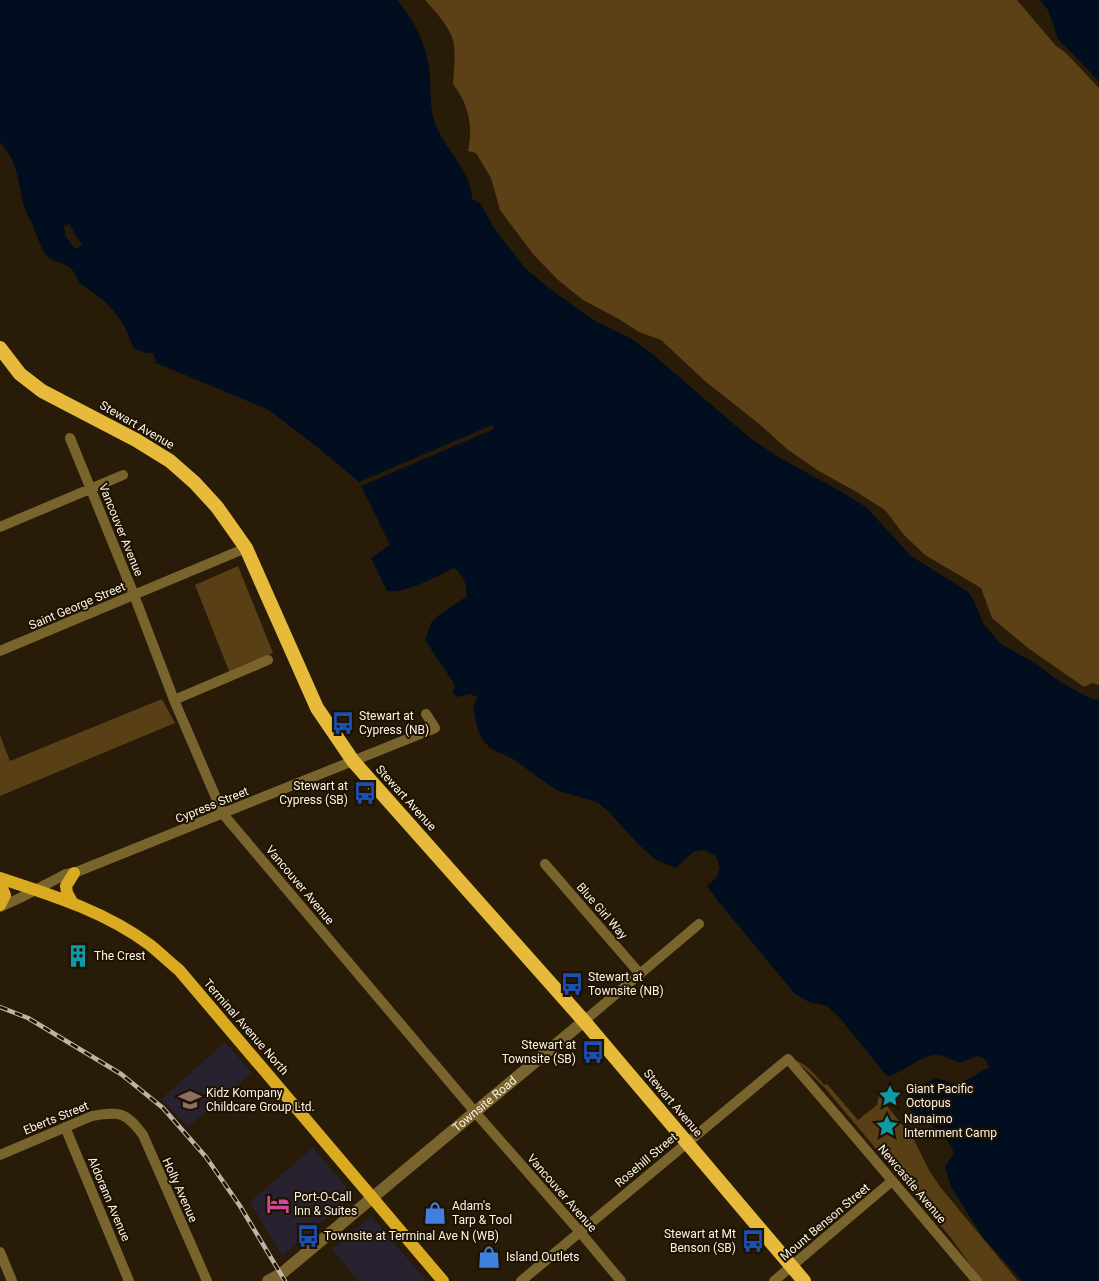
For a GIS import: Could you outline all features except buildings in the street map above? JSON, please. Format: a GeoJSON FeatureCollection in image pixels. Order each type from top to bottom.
{"type":"FeatureCollection","features":[{"type":"Feature","properties":{"kind":"highway","name":"Stewart Avenue"},"geometry":{"type":"LineString","coordinates":[[0,348],[20,374],[42,391],[136,440],[170,462],[195,483],[217,507],[246,548],[317,708],[353,761],[584,1021],[804,1281]]}},
{"type":"Feature","properties":{"kind":"main road"},"geometry":{"type":"LineString","coordinates":[[72,902],[67,893],[66,886],[74,873]]}},
{"type":"Feature","properties":{"kind":"main road","name":"Terminal Avenue North"},"geometry":{"type":"LineString","coordinates":[[0,878],[72,902],[118,925],[149,945],[179,970],[443,1281]]}},
{"type":"Feature","properties":{"kind":"main road"},"geometry":{"type":"LineString","coordinates":[[0,883],[5,894],[0,906]]}},
{"type":"Feature","properties":{"kind":"street","name":"Vancouver Avenue"},"geometry":{"type":"LineString","coordinates":[[70,438],[134,595],[174,700],[223,814],[621,1281]]}},
{"type":"Feature","properties":{"kind":"street"},"geometry":{"type":"LineString","coordinates":[[0,527],[123,475]]}},
{"type":"Feature","properties":{"kind":"street","name":"Saint George Street"},"geometry":{"type":"LineString","coordinates":[[0,651],[246,548]]}},
{"type":"Feature","properties":{"kind":"street"},"geometry":{"type":"LineString","coordinates":[[174,700],[268,660]]}},
{"type":"Feature","properties":{"kind":"street","name":"Cypress Street"},"geometry":{"type":"LineString","coordinates":[[0,906],[20,898],[66,874],[74,873],[435,728],[426,714]]}},
{"type":"Feature","properties":{"kind":"street","name":"Blue Girl Way"},"geometry":{"type":"LineString","coordinates":[[545,864],[640,974]]}},
{"type":"Feature","properties":{"kind":"street","name":"Townsite Road"},"geometry":{"type":"LineString","coordinates":[[268,1281],[281,1274],[699,924]]}},
{"type":"Feature","properties":{"kind":"street","name":"Rosehill Street"},"geometry":{"type":"LineString","coordinates":[[521,1281],[788,1059]]}},
{"type":"Feature","properties":{"kind":"street","name":"Newcastle Avenue"},"geometry":{"type":"LineString","coordinates":[[788,1059],[853,1133],[892,1182],[977,1281]]}},
{"type":"Feature","properties":{"kind":"street","name":"Eberts Street"},"geometry":{"type":"LineString","coordinates":[[0,1155],[92,1116],[107,1113],[122,1114]]}},
{"type":"Feature","properties":{"kind":"street","name":"Holly Avenue"},"geometry":{"type":"LineString","coordinates":[[122,1114],[133,1122],[143,1135],[208,1281]]}},
{"type":"Feature","properties":{"kind":"street","name":"Aldorann Avenue"},"geometry":{"type":"LineString","coordinates":[[65,1127],[129,1281]]}},
{"type":"Feature","properties":{"kind":"street","name":"Mount Benson Street"},"geometry":{"type":"LineString","coordinates":[[774,1281],[892,1182]]}},
{"type":"Feature","properties":{"kind":"street"},"geometry":{"type":"LineString","coordinates":[[0,1252],[12,1281]]}},
{"type":"Feature","properties":{"kind":"shaded area"},"geometry":{"type":"Polygon","coordinates":[[[425,0],[1017,0],[1056,46],[1066,53],[1099,88],[1099,685],[1092,683],[1084,687],[1028,648],[992,618],[981,588],[925,555],[904,535],[885,510],[817,470],[787,449],[758,423],[706,382],[661,340],[639,332],[583,300],[557,279],[533,254],[500,210],[491,178],[476,153],[468,151],[470,124],[463,100],[453,84],[455,56],[453,40],[445,24],[425,0]]]}},
{"type":"Feature","properties":{"kind":"shaded area"},"geometry":{"type":"Polygon","coordinates":[[[238,566],[273,653],[229,671],[195,585],[238,566]]]}},
{"type":"Feature","properties":{"kind":"shaded area"},"geometry":{"type":"Polygon","coordinates":[[[162,699],[175,723],[0,796],[0,735],[10,761],[162,699]]]}},
{"type":"Feature","properties":{"kind":"shaded area"},"geometry":{"type":"Polygon","coordinates":[[[225,1042],[252,1073],[188,1127],[161,1099],[225,1042]]]}},
{"type":"Feature","properties":{"kind":"shaded area"},"geometry":{"type":"Polygon","coordinates":[[[788,1058],[804,1065],[824,1085],[827,1084],[858,1120],[877,1105],[879,1096],[913,1138],[930,1172],[941,1188],[1018,1281],[982,1281],[951,1238],[824,1087],[804,1068],[788,1058]]]}},
{"type":"Feature","properties":{"kind":"shaded area"},"geometry":{"type":"Polygon","coordinates":[[[313,1147],[350,1192],[348,1200],[282,1256],[250,1202],[313,1147]]]}},
{"type":"Feature","properties":{"kind":"shaded area"},"geometry":{"type":"Polygon","coordinates":[[[371,1216],[427,1281],[358,1281],[332,1249],[371,1216]]]}},
{"type":"Feature","properties":{"kind":"water"},"geometry":{"type":"Polygon","coordinates":[[[0,0],[397,0],[414,24],[425,50],[429,69],[433,115],[438,130],[468,180],[472,199],[480,203],[494,228],[525,268],[593,320],[632,339],[650,352],[751,439],[780,458],[866,507],[911,556],[968,592],[983,623],[1001,644],[1038,665],[1057,680],[1091,699],[1099,700],[1099,1281],[1022,1281],[982,1236],[951,1187],[945,1167],[954,1153],[951,1146],[943,1135],[912,1112],[904,1100],[910,1091],[936,1078],[958,1085],[989,1067],[986,1060],[978,1056],[959,1063],[943,1056],[930,1056],[917,1061],[900,1072],[887,1076],[839,1017],[827,1006],[809,1002],[795,994],[718,901],[707,886],[716,878],[720,869],[716,856],[703,850],[693,852],[676,868],[656,860],[597,802],[556,790],[513,759],[492,749],[485,743],[478,731],[473,706],[478,697],[470,694],[457,697],[453,693],[455,685],[425,640],[431,623],[439,615],[466,597],[465,584],[460,574],[454,568],[413,587],[404,590],[387,591],[371,558],[390,545],[359,482],[269,410],[154,362],[156,360],[153,353],[146,353],[133,348],[124,326],[113,310],[98,296],[79,283],[72,269],[48,257],[42,249],[22,200],[14,163],[0,142],[0,0]]]}},
{"type":"Feature","properties":{"kind":"water"},"geometry":{"type":"Polygon","coordinates":[[[1040,0],[1099,0],[1099,81],[1058,39],[1048,10],[1040,0]]]}},
{"type":"Feature","properties":{"kind":"pier"},"geometry":{"type":"Polygon","coordinates":[[[69,224],[82,245],[75,249],[64,234],[66,232],[63,227],[69,224]]]}},
{"type":"Feature","properties":{"kind":"pier"},"geometry":{"type":"Polygon","coordinates":[[[492,425],[494,429],[361,486],[359,482],[492,425]]]}},
{"type":"Feature","properties":{"kind":"railway"},"geometry":{"type":"LineString","coordinates":[[0,1007],[28,1018],[121,1074],[163,1108],[206,1157],[240,1206],[285,1281]]}},
{"type":"Feature","properties":{"kind":"place","name":"Stewart at Cypress (NB)"},"geometry":{"type":"Point","coordinates":[343,723]}},
{"type":"Feature","properties":{"kind":"place","name":"Stewart at Cypress (SB)"},"geometry":{"type":"Point","coordinates":[365,793]}},
{"type":"Feature","properties":{"kind":"place","name":"The Crest"},"geometry":{"type":"Point","coordinates":[78,956]}},
{"type":"Feature","properties":{"kind":"place","name":"Stewart at Townsite (NB)"},"geometry":{"type":"Point","coordinates":[572,984]}},
{"type":"Feature","properties":{"kind":"place","name":"Stewart at Townsite (SB)"},"geometry":{"type":"Point","coordinates":[593,1052]}},
{"type":"Feature","properties":{"kind":"place","name":"Giant Pacific Octopus"},"geometry":{"type":"Point","coordinates":[890,1096]}},
{"type":"Feature","properties":{"kind":"place","name":"Kidz Kompany Childcare Group Ltd."},"geometry":{"type":"Point","coordinates":[190,1100]}},
{"type":"Feature","properties":{"kind":"place","name":"Nanaimo Internment Camp"},"geometry":{"type":"Point","coordinates":[887,1126]}},
{"type":"Feature","properties":{"kind":"place","name":"Port-O-Call Inn & Suites"},"geometry":{"type":"Point","coordinates":[278,1204]}},
{"type":"Feature","properties":{"kind":"place","name":"Adam's Tarp & Tool"},"geometry":{"type":"Point","coordinates":[435,1213]}},
{"type":"Feature","properties":{"kind":"place","name":"Townsite at Terminal Ave N (WB)"},"geometry":{"type":"Point","coordinates":[308,1236]}},
{"type":"Feature","properties":{"kind":"place","name":"Stewart at Mt Benson (SB)"},"geometry":{"type":"Point","coordinates":[753,1241]}},
{"type":"Feature","properties":{"kind":"place","name":"Island Outlets"},"geometry":{"type":"Point","coordinates":[489,1257]}}]}
